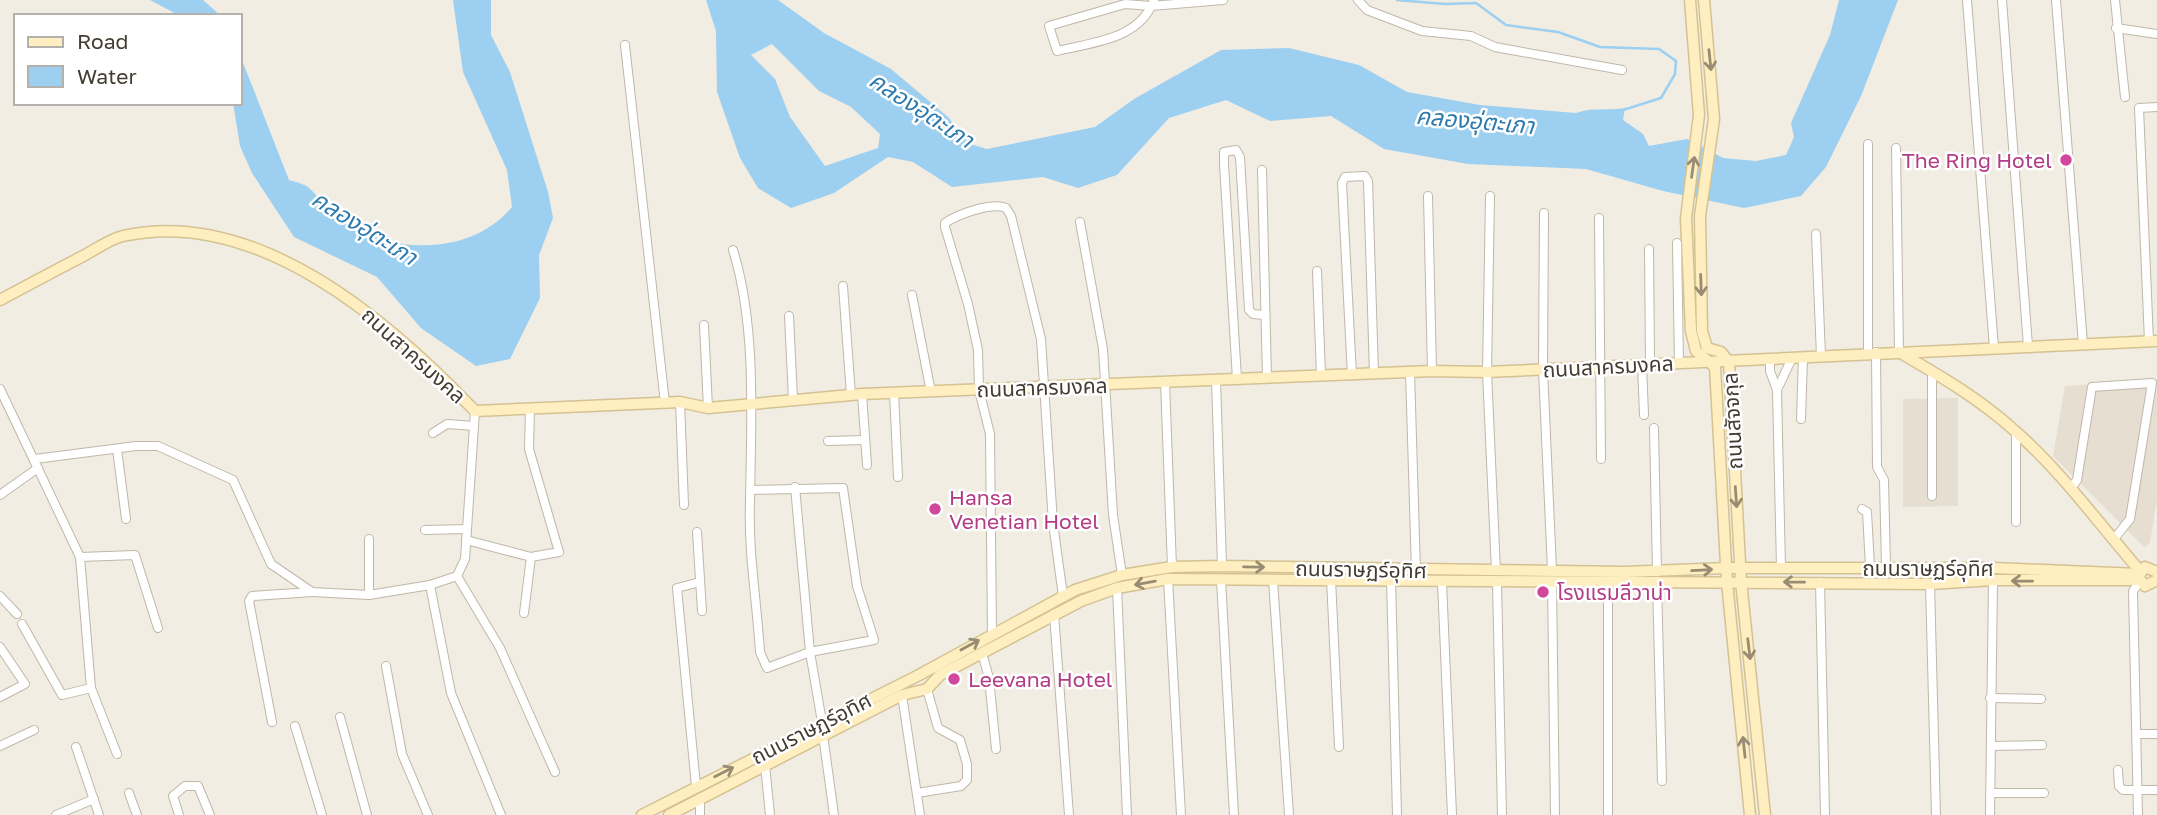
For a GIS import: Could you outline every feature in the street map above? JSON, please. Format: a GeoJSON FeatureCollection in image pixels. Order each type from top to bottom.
{"type":"FeatureCollection","features":[{"type":"Feature","properties":{"kind":"street"},"geometry":{"type":"LineString","coordinates":[[1152,3],[1129,33],[1057,51],[1049,26],[1125,4],[1223,0]]}},
{"type":"Feature","properties":{"kind":"street"},"geometry":{"type":"LineString","coordinates":[[1358,0],[1367,10],[1422,31],[1471,36],[1495,47],[1622,70]]}},
{"type":"Feature","properties":{"kind":"street","name":"ถนนสัจจกุล"},"geometry":{"type":"LineString","coordinates":[[1690,0],[1699,115],[1686,218],[1692,344],[1715,367],[1727,582],[1750,815]]}},
{"type":"Feature","properties":{"kind":"street","name":"ถนนสัจจกุล"},"geometry":{"type":"LineString","coordinates":[[1704,0],[1714,119],[1700,216],[1703,341],[1707,348],[1721,352],[1729,362],[1741,581],[1765,815]]}},
{"type":"Feature","properties":{"kind":"street"},"geometry":{"type":"LineString","coordinates":[[1966,0],[1994,348]]}},
{"type":"Feature","properties":{"kind":"street"},"geometry":{"type":"LineString","coordinates":[[2003,0],[2028,346]]}},
{"type":"Feature","properties":{"kind":"street"},"geometry":{"type":"LineString","coordinates":[[2056,0],[2083,344]]}},
{"type":"Feature","properties":{"kind":"street"},"geometry":{"type":"LineString","coordinates":[[2115,0],[2125,97]]}},
{"type":"Feature","properties":{"kind":"street"},"geometry":{"type":"LineString","coordinates":[[2116,28],[2157,34]]}},
{"type":"Feature","properties":{"kind":"street"},"geometry":{"type":"LineString","coordinates":[[625,45],[665,403]]}},
{"type":"Feature","properties":{"kind":"street"},"geometry":{"type":"LineString","coordinates":[[2153,341],[2139,108],[2157,107]]}},
{"type":"Feature","properties":{"kind":"street"},"geometry":{"type":"LineString","coordinates":[[1868,144],[1872,353],[1877,467],[1884,481],[1886,568]]}},
{"type":"Feature","properties":{"kind":"street"},"geometry":{"type":"LineString","coordinates":[[1896,148],[1899,352],[1932,371],[2016,432],[2150,575],[2133,591],[2138,815]]}},
{"type":"Feature","properties":{"kind":"street"},"geometry":{"type":"LineString","coordinates":[[1237,379],[1224,164],[1224,152],[1228,150],[1236,150],[1240,157],[1249,310],[1253,314],[1265,315]]}},
{"type":"Feature","properties":{"kind":"street"},"geometry":{"type":"LineString","coordinates":[[1262,170],[1268,378]]}},
{"type":"Feature","properties":{"kind":"street"},"geometry":{"type":"LineString","coordinates":[[1352,375],[1342,183],[1345,177],[1351,175],[1365,176],[1368,181],[1374,374]]}},
{"type":"Feature","properties":{"kind":"street"},"geometry":{"type":"LineString","coordinates":[[1428,196],[1432,371]]}},
{"type":"Feature","properties":{"kind":"street"},"geometry":{"type":"LineString","coordinates":[[1490,197],[1488,372],[1497,576],[1502,815]]}},
{"type":"Feature","properties":{"kind":"street"},"geometry":{"type":"LineString","coordinates":[[992,633],[990,434],[979,390],[973,327],[945,223],[957,216],[999,205],[1006,208],[1011,216],[1041,339],[1047,387],[1053,523],[1063,596]]}},
{"type":"Feature","properties":{"kind":"street"},"geometry":{"type":"LineString","coordinates":[[1544,212],[1543,369],[1552,576],[1555,815]]}},
{"type":"Feature","properties":{"kind":"street"},"geometry":{"type":"LineString","coordinates":[[1599,218],[1598,366],[1601,459]]}},
{"type":"Feature","properties":{"kind":"street"},"geometry":{"type":"LineString","coordinates":[[1080,222],[1107,384],[1112,504],[1122,575]]}},
{"type":"Feature","properties":{"kind":"street","name":"ถนนสาครมงคล"},"geometry":{"type":"LineString","coordinates":[[0,300],[121,236],[163,232],[226,241],[251,247],[333,287],[383,326],[475,411],[680,402],[708,408],[793,399],[894,393],[1432,371],[1488,372],[2153,341]]}},
{"type":"Feature","properties":{"kind":"street"},"geometry":{"type":"LineString","coordinates":[[1816,234],[1821,356]]}},
{"type":"Feature","properties":{"kind":"street"},"geometry":{"type":"LineString","coordinates":[[1677,243],[1679,363]]}},
{"type":"Feature","properties":{"kind":"street"},"geometry":{"type":"LineString","coordinates":[[1644,415],[1649,249]]}},
{"type":"Feature","properties":{"kind":"street"},"geometry":{"type":"LineString","coordinates":[[733,250],[742,280],[751,404],[750,490],[752,546],[760,652],[767,668],[810,652],[874,640],[856,586],[843,488],[750,490]]}},
{"type":"Feature","properties":{"kind":"street"},"geometry":{"type":"LineString","coordinates":[[1317,271],[1321,375]]}},
{"type":"Feature","properties":{"kind":"street"},"geometry":{"type":"LineString","coordinates":[[843,286],[867,465]]}},
{"type":"Feature","properties":{"kind":"street"},"geometry":{"type":"LineString","coordinates":[[912,295],[930,392]]}},
{"type":"Feature","properties":{"kind":"street"},"geometry":{"type":"LineString","coordinates":[[789,316],[793,399]]}},
{"type":"Feature","properties":{"kind":"street"},"geometry":{"type":"LineString","coordinates":[[704,325],[708,408]]}},
{"type":"Feature","properties":{"kind":"street"},"geometry":{"type":"LineString","coordinates":[[1798,358],[1797,386],[1801,419]]}},
{"type":"Feature","properties":{"kind":"street"},"geometry":{"type":"LineString","coordinates":[[1777,390],[1798,358]]}},
{"type":"Feature","properties":{"kind":"street"},"geometry":{"type":"LineString","coordinates":[[1770,359],[1770,371],[1777,390],[1781,568]]}},
{"type":"Feature","properties":{"kind":"street"},"geometry":{"type":"LineString","coordinates":[[1932,371],[1932,496]]}},
{"type":"Feature","properties":{"kind":"street"},"geometry":{"type":"LineString","coordinates":[[1410,372],[1416,571]]}},
{"type":"Feature","properties":{"kind":"street"},"geometry":{"type":"LineString","coordinates":[[1216,380],[1222,566]]}},
{"type":"Feature","properties":{"kind":"street"},"geometry":{"type":"LineString","coordinates":[[1165,382],[1172,567]]}},
{"type":"Feature","properties":{"kind":"street"},"geometry":{"type":"LineString","coordinates":[[2071,488],[2077,480],[2092,387],[2152,383],[2130,519],[2118,543]]}},
{"type":"Feature","properties":{"kind":"street"},"geometry":{"type":"LineString","coordinates":[[0,388],[80,557],[91,688],[117,754]]}},
{"type":"Feature","properties":{"kind":"street"},"geometry":{"type":"LineString","coordinates":[[894,393],[898,477]]}},
{"type":"Feature","properties":{"kind":"street"},"geometry":{"type":"LineString","coordinates":[[680,402],[684,505]]}},
{"type":"Feature","properties":{"kind":"street"},"geometry":{"type":"LineString","coordinates":[[466,540],[531,556],[559,552],[529,449],[530,408]]}},
{"type":"Feature","properties":{"kind":"street"},"geometry":{"type":"LineString","coordinates":[[272,722],[249,601],[252,596],[312,592],[369,595],[430,585],[457,576],[465,559],[475,411]]}},
{"type":"Feature","properties":{"kind":"street"},"geometry":{"type":"LineString","coordinates":[[433,433],[447,424],[474,426]]}},
{"type":"Feature","properties":{"kind":"street"},"geometry":{"type":"LineString","coordinates":[[1654,428],[1662,781]]}},
{"type":"Feature","properties":{"kind":"street"},"geometry":{"type":"LineString","coordinates":[[2016,432],[2016,523]]}},
{"type":"Feature","properties":{"kind":"street"},"geometry":{"type":"LineString","coordinates":[[828,441],[865,440]]}},
{"type":"Feature","properties":{"kind":"street"},"geometry":{"type":"LineString","coordinates":[[0,495],[37,464],[117,449],[158,446],[233,480],[271,564],[312,592]]}},
{"type":"Feature","properties":{"kind":"street"},"geometry":{"type":"LineString","coordinates":[[117,449],[126,519]]}},
{"type":"Feature","properties":{"kind":"street"},"geometry":{"type":"LineString","coordinates":[[795,487],[810,652],[822,722]]}},
{"type":"Feature","properties":{"kind":"street"},"geometry":{"type":"LineString","coordinates":[[1862,509],[1867,512],[1870,568]]}},
{"type":"Feature","properties":{"kind":"street"},"geometry":{"type":"LineString","coordinates":[[425,530],[467,529]]}},
{"type":"Feature","properties":{"kind":"street"},"geometry":{"type":"LineString","coordinates":[[697,531],[702,611]]}},
{"type":"Feature","properties":{"kind":"street"},"geometry":{"type":"LineString","coordinates":[[369,539],[369,595]]}},
{"type":"Feature","properties":{"kind":"street"},"geometry":{"type":"LineString","coordinates":[[80,557],[135,555],[158,628]]}},
{"type":"Feature","properties":{"kind":"street"},"geometry":{"type":"LineString","coordinates":[[524,613],[531,556]]}},
{"type":"Feature","properties":{"kind":"street","name":"ถนนราษฏร์อุทิศ"},"geometry":{"type":"LineString","coordinates":[[642,815],[1063,596],[1122,575],[1172,567],[1222,566],[1442,582],[1497,576]]}},
{"type":"Feature","properties":{"kind":"street","name":"ถนนราษฏร์อุทิศ"},"geometry":{"type":"LineString","coordinates":[[1552,576],[1608,581],[1727,568],[1886,568],[2150,575]]}},
{"type":"Feature","properties":{"kind":"street","name":"ถนนราษฏร์อุทิศ"},"geometry":{"type":"LineString","coordinates":[[669,815],[902,695],[927,688],[940,675],[1054,614],[1116,588],[1168,579],[1331,579],[1355,574],[1416,571],[1497,576],[1657,577],[1727,582],[1930,584],[2150,575]]}},
{"type":"Feature","properties":{"kind":"street"},"geometry":{"type":"LineString","coordinates":[[457,576],[500,648],[555,772]]}},
{"type":"Feature","properties":{"kind":"street"},"geometry":{"type":"LineString","coordinates":[[1168,579],[1181,815]]}},
{"type":"Feature","properties":{"kind":"street"},"geometry":{"type":"LineString","coordinates":[[1221,579],[1234,815]]}},
{"type":"Feature","properties":{"kind":"street"},"geometry":{"type":"LineString","coordinates":[[1331,579],[1339,747]]}},
{"type":"Feature","properties":{"kind":"street"},"geometry":{"type":"LineString","coordinates":[[1391,579],[1396,815]]}},
{"type":"Feature","properties":{"kind":"street"},"geometry":{"type":"LineString","coordinates":[[1273,580],[1289,815]]}},
{"type":"Feature","properties":{"kind":"street"},"geometry":{"type":"LineString","coordinates":[[1990,815],[1993,580]]}},
{"type":"Feature","properties":{"kind":"street"},"geometry":{"type":"LineString","coordinates":[[1608,581],[1608,815]]}},
{"type":"Feature","properties":{"kind":"street"},"geometry":{"type":"LineString","coordinates":[[696,786],[677,588],[700,582]]}},
{"type":"Feature","properties":{"kind":"street"},"geometry":{"type":"LineString","coordinates":[[1442,582],[1452,815]]}},
{"type":"Feature","properties":{"kind":"street"},"geometry":{"type":"LineString","coordinates":[[1820,582],[1825,815]]}},
{"type":"Feature","properties":{"kind":"street"},"geometry":{"type":"LineString","coordinates":[[1930,584],[1936,815]]}},
{"type":"Feature","properties":{"kind":"street"},"geometry":{"type":"LineString","coordinates":[[430,585],[451,693],[500,815]]}},
{"type":"Feature","properties":{"kind":"street"},"geometry":{"type":"LineString","coordinates":[[1116,588],[1127,815]]}},
{"type":"Feature","properties":{"kind":"street"},"geometry":{"type":"LineString","coordinates":[[0,596],[17,614]]}},
{"type":"Feature","properties":{"kind":"street"},"geometry":{"type":"LineString","coordinates":[[1054,614],[1069,815]]}},
{"type":"Feature","properties":{"kind":"street"},"geometry":{"type":"LineString","coordinates":[[22,624],[62,695],[91,688]]}},
{"type":"Feature","properties":{"kind":"street"},"geometry":{"type":"LineString","coordinates":[[0,647],[26,684],[4,696]]}},
{"type":"Feature","properties":{"kind":"street"},"geometry":{"type":"LineString","coordinates":[[982,653],[989,678],[996,749]]}},
{"type":"Feature","properties":{"kind":"street"},"geometry":{"type":"LineString","coordinates":[[934,664],[940,675]]}},
{"type":"Feature","properties":{"kind":"street"},"geometry":{"type":"LineString","coordinates":[[386,666],[402,754],[428,815]]}},
{"type":"Feature","properties":{"kind":"street"},"geometry":{"type":"LineString","coordinates":[[917,793],[961,786],[967,780],[967,764],[960,740],[938,728],[927,688]]}},
{"type":"Feature","properties":{"kind":"street"},"geometry":{"type":"LineString","coordinates":[[902,695],[920,815]]}},
{"type":"Feature","properties":{"kind":"street"},"geometry":{"type":"LineString","coordinates":[[1990,698],[2040,699]]}},
{"type":"Feature","properties":{"kind":"street"},"geometry":{"type":"LineString","coordinates":[[340,717],[367,815]]}},
{"type":"Feature","properties":{"kind":"street"},"geometry":{"type":"LineString","coordinates":[[295,726],[322,815]]}},
{"type":"Feature","properties":{"kind":"street"},"geometry":{"type":"LineString","coordinates":[[0,747],[34,730]]}},
{"type":"Feature","properties":{"kind":"street"},"geometry":{"type":"LineString","coordinates":[[2138,734],[2157,734]]}},
{"type":"Feature","properties":{"kind":"street"},"geometry":{"type":"LineString","coordinates":[[823,735],[834,815]]}},
{"type":"Feature","properties":{"kind":"street"},"geometry":{"type":"LineString","coordinates":[[1991,746],[2042,744]]}},
{"type":"Feature","properties":{"kind":"street"},"geometry":{"type":"LineString","coordinates":[[76,747],[99,815]]}},
{"type":"Feature","properties":{"kind":"street"},"geometry":{"type":"LineString","coordinates":[[765,765],[770,815]]}},
{"type":"Feature","properties":{"kind":"street"},"geometry":{"type":"LineString","coordinates":[[2118,770],[2119,786],[2123,790],[2157,790]]}},
{"type":"Feature","properties":{"kind":"street"},"geometry":{"type":"LineString","coordinates":[[180,815],[173,796],[185,786],[198,786],[211,815]]}},
{"type":"Feature","properties":{"kind":"street"},"geometry":{"type":"LineString","coordinates":[[129,793],[137,815]]}},
{"type":"Feature","properties":{"kind":"street"},"geometry":{"type":"LineString","coordinates":[[1990,793],[2044,793]]}},
{"type":"Feature","properties":{"kind":"street"},"geometry":{"type":"LineString","coordinates":[[56,815],[94,799]]}},
{"type":"Feature","properties":{"kind":"street"},"geometry":{"type":"LineString","coordinates":[[700,799],[700,815]]}},
{"type":"Feature","properties":{"kind":"shaded area"},"geometry":{"type":"Polygon","coordinates":[[[2157,380],[2157,499],[2150,543],[2144,547],[2053,456],[2065,386],[2157,380]]]}},
{"type":"Feature","properties":{"kind":"shaded area"},"geometry":{"type":"Polygon","coordinates":[[[1958,398],[1958,506],[1903,507],[1903,399],[1958,398]]]}},
{"type":"Feature","properties":{"kind":"water"},"geometry":{"type":"Polygon","coordinates":[[[150,0],[203,0],[219,14],[176,14],[150,0]]]}},
{"type":"Feature","properties":{"kind":"water"},"geometry":{"type":"Polygon","coordinates":[[[453,0],[491,0],[491,35],[510,72],[548,192],[553,218],[539,255],[540,298],[510,359],[476,366],[421,328],[377,277],[294,237],[252,173],[240,146],[233,105],[242,105],[242,60],[289,180],[307,187],[335,215],[360,231],[406,244],[453,242],[475,235],[495,223],[512,207],[507,170],[463,72],[453,0]]]}},
{"type":"Feature","properties":{"kind":"water","name":"คลองอุ่ตะเภา"},"geometry":{"type":"Polygon","coordinates":[[[706,0],[778,0],[824,33],[891,69],[948,117],[970,144],[987,149],[1095,127],[1134,99],[1221,50],[1289,48],[1359,65],[1407,92],[1480,105],[1576,113],[1625,108],[1623,120],[1643,134],[1649,146],[1687,139],[1723,158],[1756,161],[1786,155],[1794,137],[1791,123],[1830,35],[1839,0],[1898,0],[1861,96],[1826,167],[1801,196],[1744,208],[1663,191],[1586,169],[1468,164],[1384,149],[1331,116],[1270,121],[1226,100],[1169,118],[1117,175],[1078,188],[1043,177],[952,187],[913,162],[888,157],[834,193],[791,208],[758,188],[740,158],[717,92],[716,31],[706,0]],[[772,44],[751,55],[775,79],[790,117],[825,166],[878,148],[880,134],[851,107],[819,91],[772,44]]]}},
{"type":"Feature","properties":{"kind":"waterway"},"geometry":{"type":"LineString","coordinates":[[1397,0],[1445,4],[1476,3],[1506,25],[1558,32],[1600,47],[1659,49],[1676,61],[1675,74],[1661,98],[1623,110]]}},
{"type":"Feature","properties":{"kind":"place","name":"The Ring Hotel"},"geometry":{"type":"Point","coordinates":[2066,160]}},
{"type":"Feature","properties":{"kind":"place","name":"Hansa Venetian Hotel"},"geometry":{"type":"Point","coordinates":[935,509]}},
{"type":"Feature","properties":{"kind":"place","name":"โรงแรมลีวาน่า"},"geometry":{"type":"Point","coordinates":[1543,592]}},
{"type":"Feature","properties":{"kind":"place","name":"Leevana Hotel"},"geometry":{"type":"Point","coordinates":[954,679]}}]}
